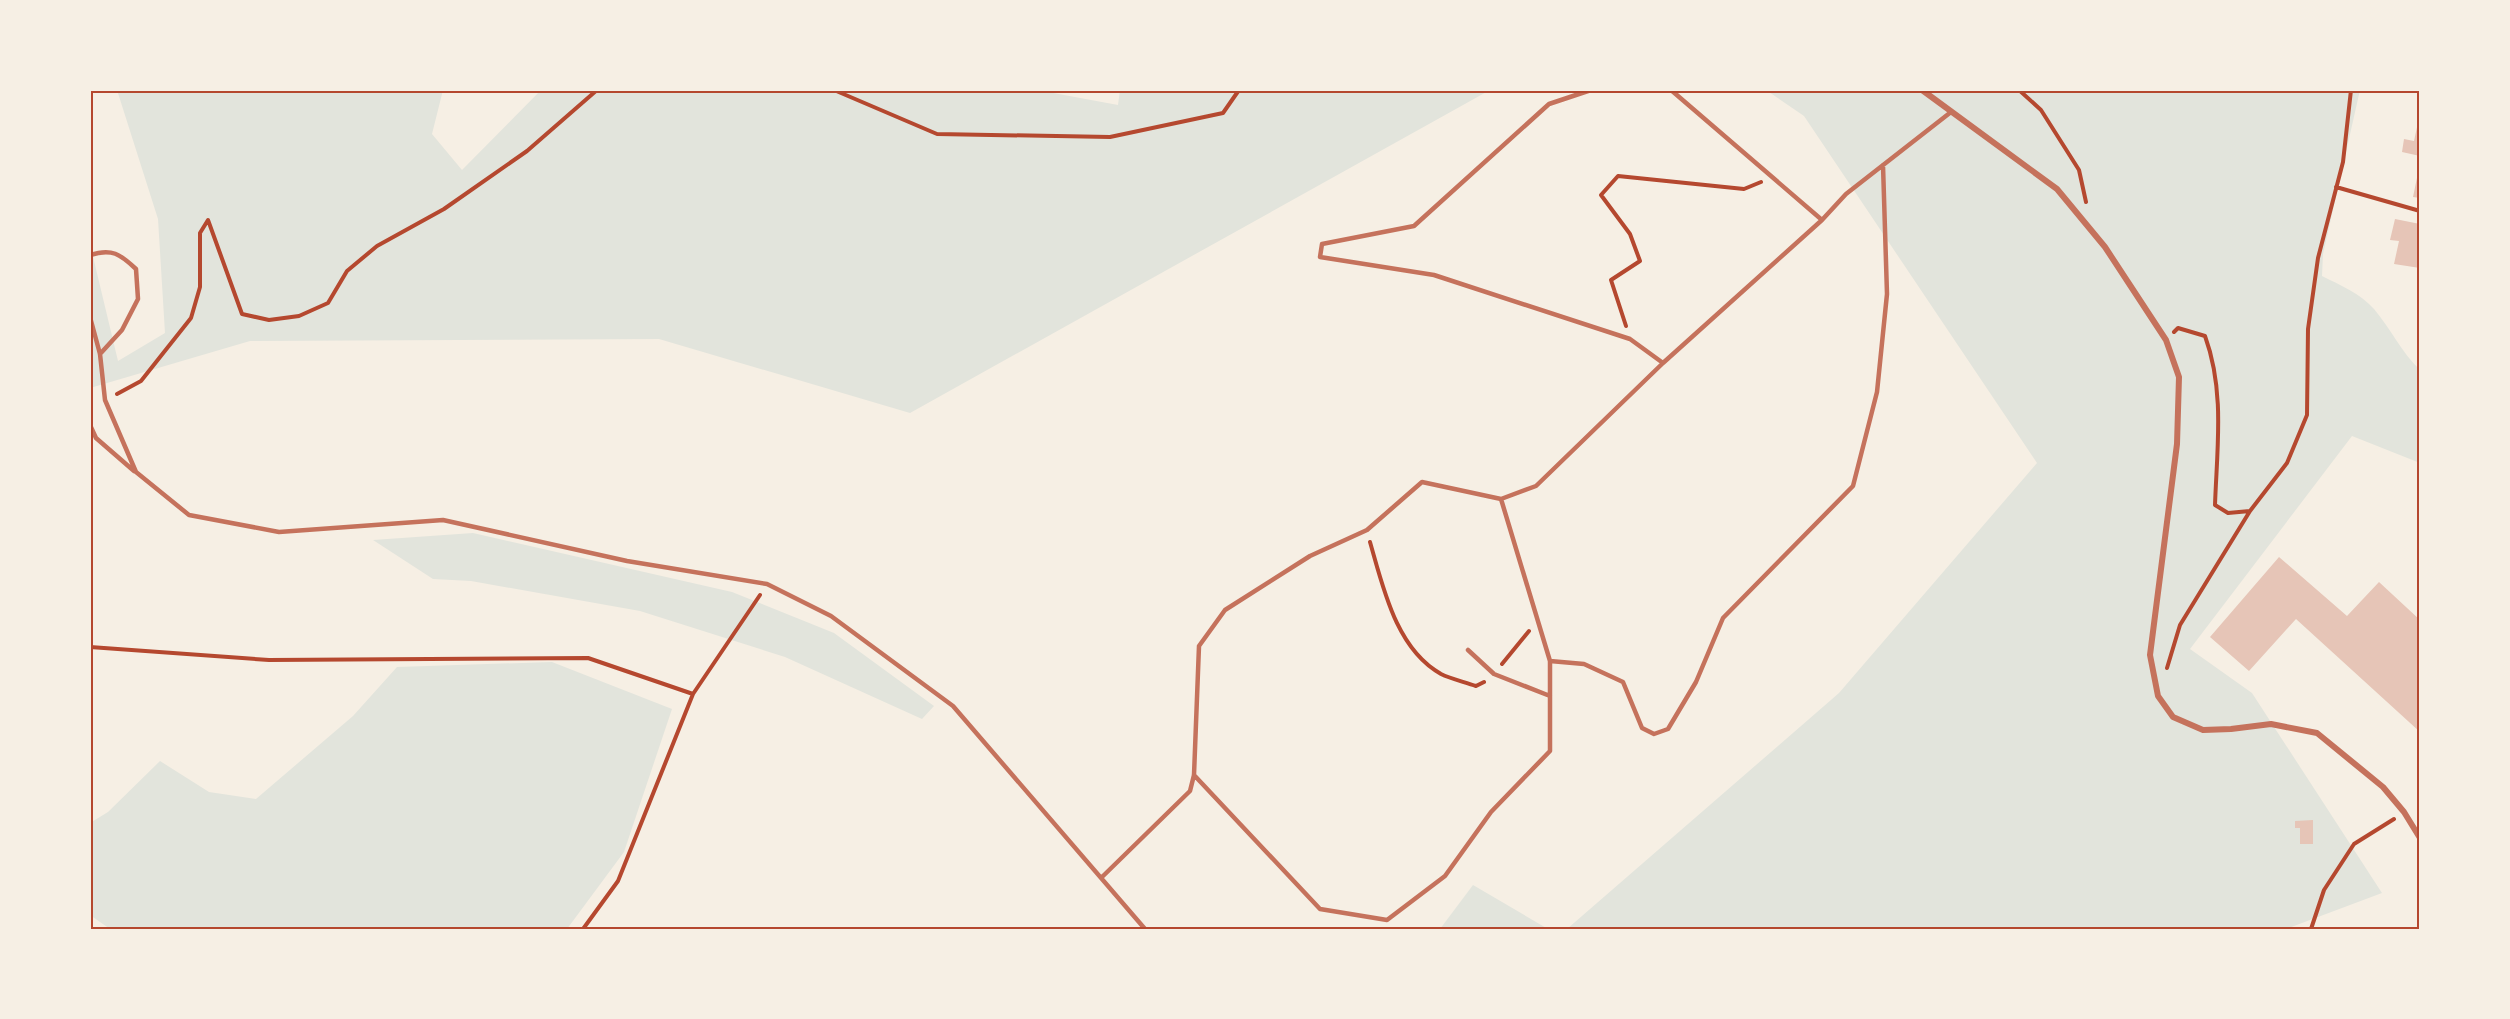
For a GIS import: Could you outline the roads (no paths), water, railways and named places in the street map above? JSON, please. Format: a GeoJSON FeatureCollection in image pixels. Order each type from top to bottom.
{"type":"FeatureCollection","features":[{"type":"Feature","properties":{"kind":"street"},"geometry":{"type":"LineString","coordinates":[[1922,90],[2057,189],[2092,232],[2166,340],[2179,377],[2178,433],[2150,655],[2158,696],[2173,717],[2203,730],[2231,729],[2271,723],[2318,733],[2383,787],[2404,812],[2420,837]]}},
{"type":"Feature","properties":{"kind":"lane"},"geometry":{"type":"LineString","coordinates":[[1591,90],[1549,104],[1414,226],[1322,244],[1320,257],[1434,275],[1630,339],[1663,363]]}},
{"type":"Feature","properties":{"kind":"lane"},"geometry":{"type":"LineString","coordinates":[[1671,90],[1822,220]]}},
{"type":"Feature","properties":{"kind":"lane"},"geometry":{"type":"LineString","coordinates":[[1101,878],[1190,791],[1194,776],[1199,646],[1225,610],[1310,556],[1367,530],[1422,482],[1501,499],[1536,486],[1663,363],[1822,220],[1846,194],[1951,112]]}},
{"type":"Feature","properties":{"kind":"lane"},"geometry":{"type":"LineString","coordinates":[[1550,661],[1584,664],[1623,682],[1642,729],[1654,734],[1668,729],[1696,682],[1723,618],[1853,486],[1877,392],[1887,294],[1883,165]]}},
{"type":"Feature","properties":{"kind":"lane"},"geometry":{"type":"LineString","coordinates":[[90,255],[104,251],[120,253],[136,269],[138,299],[122,330],[100,354]]}},
{"type":"Feature","properties":{"kind":"lane"},"geometry":{"type":"LineString","coordinates":[[90,317],[100,354],[105,400],[136,472]]}},
{"type":"Feature","properties":{"kind":"lane"},"geometry":{"type":"LineString","coordinates":[[90,425],[96,438],[189,515],[279,531],[443,520],[627,561],[767,584],[831,616],[953,706],[1145,929]]}},
{"type":"Feature","properties":{"kind":"lane"},"geometry":{"type":"LineString","coordinates":[[1194,776],[1320,909],[1387,920],[1445,876],[1491,812],[1550,751],[1550,661],[1501,499]]}},
{"type":"Feature","properties":{"kind":"lane"},"geometry":{"type":"LineString","coordinates":[[1468,650],[1494,674],[1550,696]]}}]}
